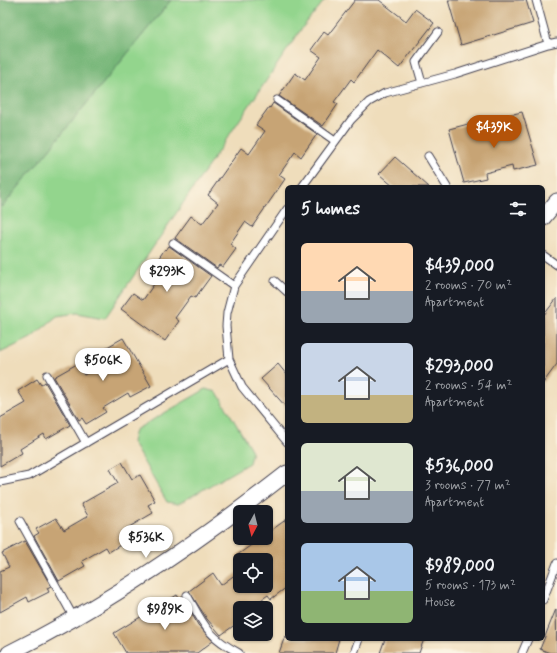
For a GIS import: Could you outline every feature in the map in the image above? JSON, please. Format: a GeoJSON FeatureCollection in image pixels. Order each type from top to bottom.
{"type":"FeatureCollection","features":[{"type":"Feature","properties":{"kind":"street"},"geometry":{"type":"LineString","coordinates":[[545,216],[557,201]]}},
{"type":"Feature","properties":{"kind":"street"},"geometry":{"type":"LineString","coordinates":[[9,653],[74,618],[191,545],[285,474]]}},
{"type":"Feature","properties":{"kind":"lane"},"geometry":{"type":"LineString","coordinates":[[536,0],[548,44]]}},
{"type":"Feature","properties":{"kind":"lane"},"geometry":{"type":"LineString","coordinates":[[422,83],[416,62],[438,32]]}},
{"type":"Feature","properties":{"kind":"lane"},"geometry":{"type":"LineString","coordinates":[[303,185],[351,120],[369,102],[385,93],[455,74],[557,42]]}},
{"type":"Feature","properties":{"kind":"lane"},"geometry":{"type":"LineString","coordinates":[[277,100],[335,141]]}},
{"type":"Feature","properties":{"kind":"lane"},"geometry":{"type":"LineString","coordinates":[[428,156],[446,185]]}},
{"type":"Feature","properties":{"kind":"lane"},"geometry":{"type":"LineString","coordinates":[[285,212],[234,286],[227,313],[226,326],[228,359],[242,387],[285,440]]}},
{"type":"Feature","properties":{"kind":"lane"},"geometry":{"type":"LineString","coordinates":[[173,243],[234,286]]}},
{"type":"Feature","properties":{"kind":"lane"},"geometry":{"type":"LineString","coordinates":[[545,256],[557,265]]}},
{"type":"Feature","properties":{"kind":"lane"},"geometry":{"type":"LineString","coordinates":[[275,281],[285,290]]}},
{"type":"Feature","properties":{"kind":"lane"},"geometry":{"type":"LineString","coordinates":[[0,482],[29,476],[228,359]]}},
{"type":"Feature","properties":{"kind":"lane"},"geometry":{"type":"LineString","coordinates":[[48,375],[86,443]]}},
{"type":"Feature","properties":{"kind":"lane"},"geometry":{"type":"LineString","coordinates":[[20,522],[74,618]]}},
{"type":"Feature","properties":{"kind":"lane"},"geometry":{"type":"LineString","coordinates":[[545,595],[557,566]]}},
{"type":"Feature","properties":{"kind":"lane"},"geometry":{"type":"LineString","coordinates":[[187,595],[211,634],[220,643],[239,653]]}},
{"type":"Feature","properties":{"kind":"lane"},"geometry":{"type":"LineString","coordinates":[[354,653],[358,641]]}},
{"type":"Feature","properties":{"kind":"lane"},"geometry":{"type":"LineString","coordinates":[[522,653],[527,641]]}},
{"type":"Feature","properties":{"kind":"green space"},"geometry":{"type":"Polygon","coordinates":[[[0,0],[171,0],[3,206],[0,206],[0,0]]]}},
{"type":"Feature","properties":{"kind":"green space"},"geometry":{"type":"Polygon","coordinates":[[[171,0],[325,0],[302,28],[105,318],[77,313],[57,316],[31,338],[0,353],[0,206],[3,206],[171,0]]]}},
{"type":"Feature","properties":{"kind":"green space"},"geometry":{"type":"Polygon","coordinates":[[[206,389],[217,392],[252,451],[249,463],[178,504],[167,502],[132,442],[135,430],[206,389]]]}},
{"type":"Feature","properties":{"kind":"building"},"geometry":{"type":"Polygon","coordinates":[[[355,0],[379,0],[406,21],[415,9],[434,23],[399,68],[377,50],[354,82],[351,79],[334,102],[338,104],[323,126],[279,96],[295,73],[305,80],[321,57],[311,50],[324,32],[328,35],[355,0]]]}},
{"type":"Feature","properties":{"kind":"building"},"geometry":{"type":"Polygon","coordinates":[[[448,0],[526,0],[533,23],[461,45],[448,0]]]}},
{"type":"Feature","properties":{"kind":"building"},"geometry":{"type":"Polygon","coordinates":[[[273,103],[317,134],[301,157],[295,152],[279,175],[285,179],[252,227],[245,222],[230,244],[236,249],[223,267],[219,265],[217,268],[175,238],[191,216],[202,224],[218,203],[208,195],[241,148],[249,154],[265,131],[256,125],[273,103]]]}},
{"type":"Feature","properties":{"kind":"building"},"geometry":{"type":"Polygon","coordinates":[[[522,112],[538,165],[513,171],[512,166],[485,173],[486,178],[464,183],[449,129],[472,123],[476,139],[504,132],[500,117],[522,112]]]}},
{"type":"Feature","properties":{"kind":"building"},"geometry":{"type":"Polygon","coordinates":[[[395,157],[427,185],[392,185],[379,174],[395,157]]]}},
{"type":"Feature","properties":{"kind":"building"},"geometry":{"type":"Polygon","coordinates":[[[169,246],[211,276],[195,298],[191,296],[175,318],[179,321],[165,341],[121,309],[133,293],[143,300],[161,274],[152,268],[165,249],[166,250],[169,246]]]}},
{"type":"Feature","properties":{"kind":"building"},"geometry":{"type":"Polygon","coordinates":[[[557,298],[557,364],[545,380],[545,313],[557,298]]]}},
{"type":"Feature","properties":{"kind":"building"},"geometry":{"type":"Polygon","coordinates":[[[123,338],[151,386],[130,397],[128,393],[103,408],[106,412],[86,424],[82,418],[79,420],[54,377],[77,364],[84,375],[108,361],[102,350],[123,338]]]}},
{"type":"Feature","properties":{"kind":"building"},"geometry":{"type":"Polygon","coordinates":[[[278,364],[285,373],[285,406],[261,379],[278,364]]]}},
{"type":"Feature","properties":{"kind":"building"},"geometry":{"type":"Polygon","coordinates":[[[37,379],[41,385],[45,382],[70,425],[46,439],[44,434],[20,449],[22,453],[0,466],[0,418],[26,403],[18,391],[37,379]]]}},
{"type":"Feature","properties":{"kind":"building"},"geometry":{"type":"Polygon","coordinates":[[[122,462],[132,479],[140,475],[155,501],[148,505],[153,513],[124,530],[130,539],[109,552],[106,547],[82,561],[85,566],[59,581],[34,536],[39,533],[36,529],[56,518],[64,530],[88,516],[81,504],[118,483],[110,469],[122,462]]]}},
{"type":"Feature","properties":{"kind":"building"},"geometry":{"type":"Polygon","coordinates":[[[285,520],[285,588],[271,599],[268,595],[259,601],[233,601],[233,626],[221,635],[207,619],[189,591],[213,573],[221,585],[233,576],[233,593],[273,593],[273,553],[240,553],[251,545],[273,545],[273,529],[285,520]]]}},
{"type":"Feature","properties":{"kind":"building"},"geometry":{"type":"Polygon","coordinates":[[[25,541],[51,586],[47,588],[49,592],[29,602],[27,597],[0,612],[0,571],[9,567],[2,553],[25,541]]]}},
{"type":"Feature","properties":{"kind":"building"},"geometry":{"type":"Polygon","coordinates":[[[177,595],[179,598],[182,596],[198,625],[213,641],[197,653],[126,653],[114,633],[177,595]]]}},
{"type":"Feature","properties":{"kind":"building"},"geometry":{"type":"Polygon","coordinates":[[[556,609],[557,653],[550,653],[540,649],[543,641],[545,641],[545,636],[556,609]]]}},
{"type":"Feature","properties":{"kind":"building"},"geometry":{"type":"Polygon","coordinates":[[[285,636],[285,641],[338,641],[335,653],[279,653],[285,636]]]}},
{"type":"Feature","properties":{"kind":"building"},"geometry":{"type":"Polygon","coordinates":[[[384,641],[423,641],[419,653],[380,653],[384,641]]]}}]}
